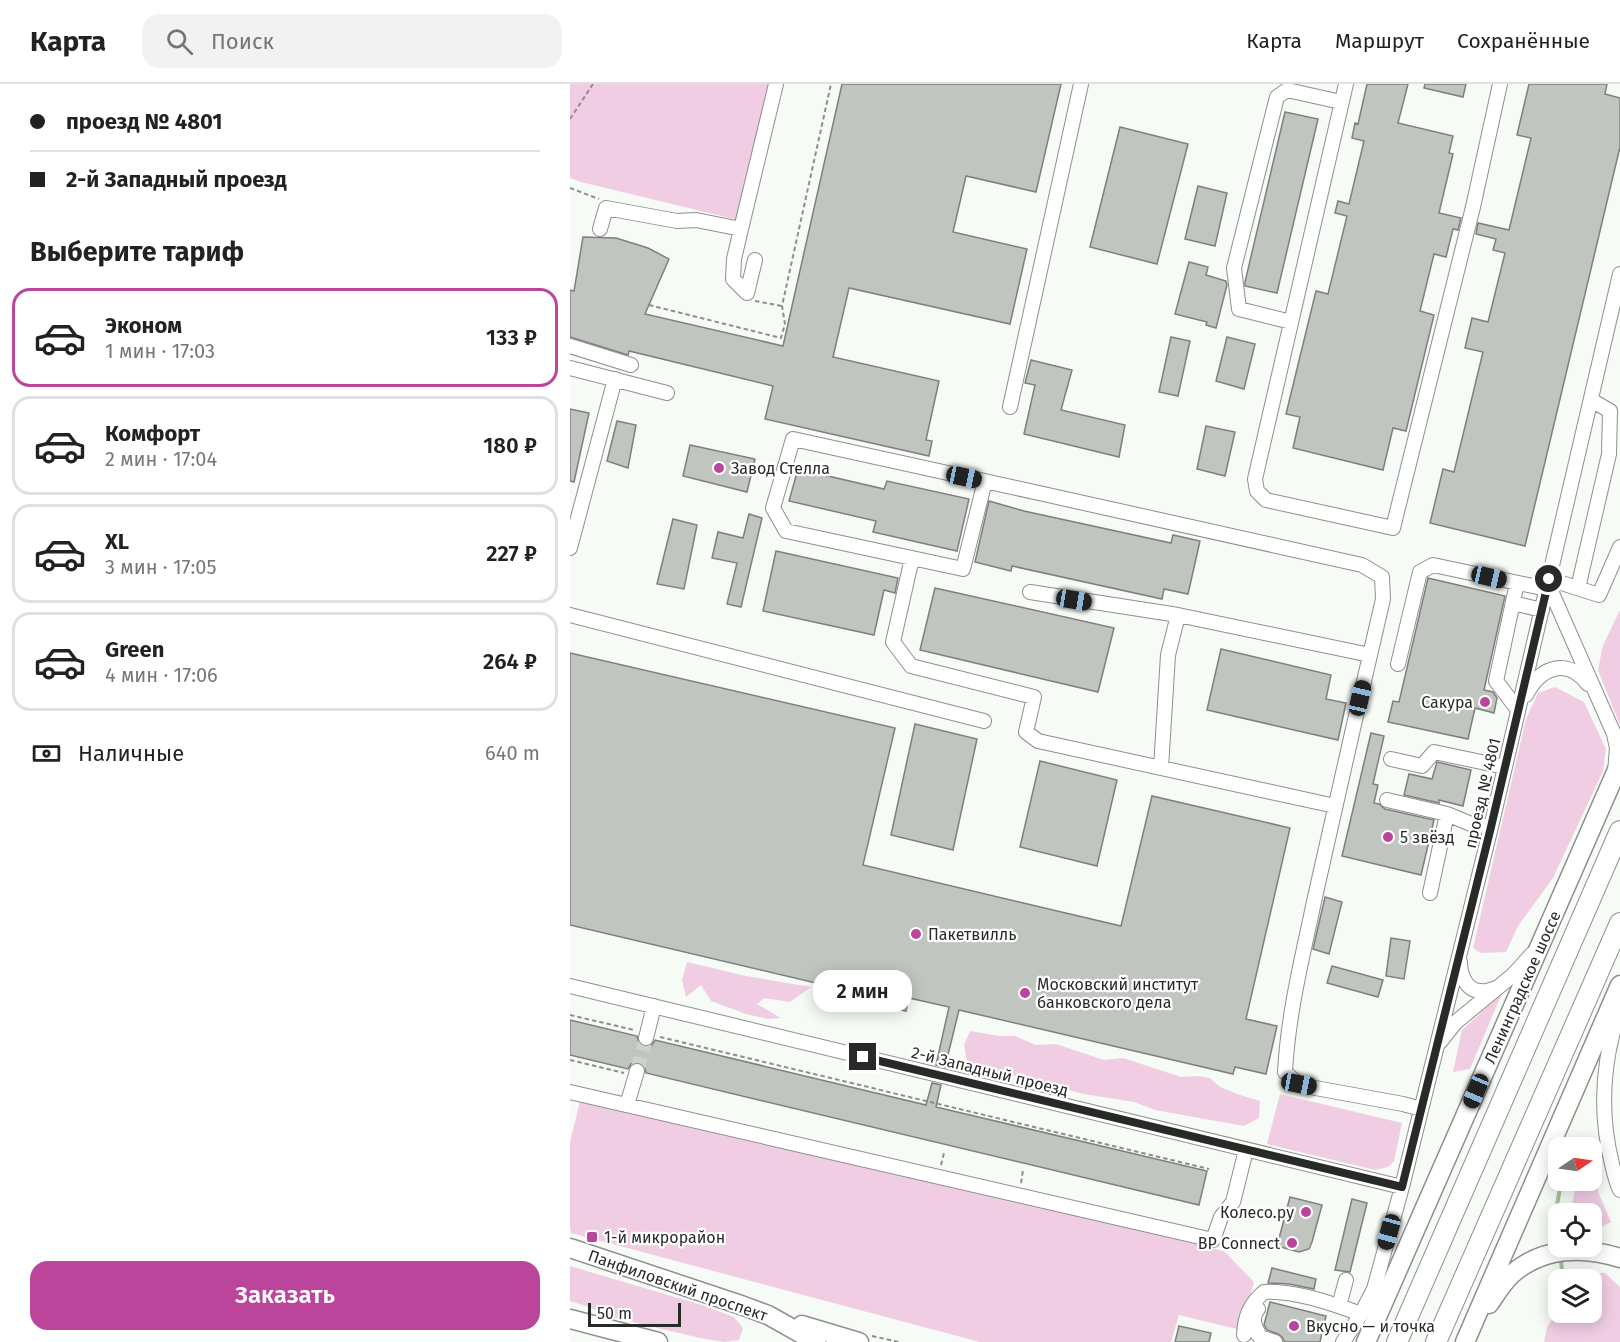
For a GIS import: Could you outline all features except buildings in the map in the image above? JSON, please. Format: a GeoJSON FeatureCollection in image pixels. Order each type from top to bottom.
{"type":"FeatureCollection","features":[{"type":"Feature","properties":{"kind":"highway","name":"Ленинградское шоссе"},"geometry":{"type":"LineString","coordinates":[[1397,1342],[1620,831]]}},
{"type":"Feature","properties":{"kind":"highway"},"geometry":{"type":"LineString","coordinates":[[1436,1342],[1620,923]]}},
{"type":"Feature","properties":{"kind":"main road","name":"Ленинградское шоссе"},"geometry":{"type":"LineString","coordinates":[[1366,1342],[1368,1319],[1541,943],[1617,768]]}},
{"type":"Feature","properties":{"kind":"main road"},"geometry":{"type":"LineString","coordinates":[[1466,1339],[1620,985]]}},
{"type":"Feature","properties":{"kind":"main road","name":"Панфиловский проспект"},"geometry":{"type":"LineString","coordinates":[[570,1248],[768,1315],[816,1342]]}},
{"type":"Feature","properties":{"kind":"main road"},"geometry":{"type":"LineString","coordinates":[[1466,1339],[1512,1274],[1532,1261],[1553,1252],[1575,1250],[1602,1252],[1620,1258]]}},
{"type":"Feature","properties":{"kind":"main road"},"geometry":{"type":"LineString","coordinates":[[768,1315],[859,1342]]}},
{"type":"Feature","properties":{"kind":"main road"},"geometry":{"type":"LineString","coordinates":[[570,1319],[658,1342]]}},
{"type":"Feature","properties":{"kind":"main road"},"geometry":{"type":"LineString","coordinates":[[1361,1342],[1368,1319]]}},
{"type":"Feature","properties":{"kind":"street"},"geometry":{"type":"LineString","coordinates":[[747,293],[733,279],[734,259],[776,84]]}},
{"type":"Feature","properties":{"kind":"street"},"geometry":{"type":"LineString","coordinates":[[1010,407],[1082,84]]}},
{"type":"Feature","properties":{"kind":"street"},"geometry":{"type":"LineString","coordinates":[[1346,84],[1255,479],[1257,491],[1266,500],[1393,528],[1470,219],[1500,84]]}},
{"type":"Feature","properties":{"kind":"street"},"geometry":{"type":"LineString","coordinates":[[1291,322],[1239,309],[1234,268],[1277,98],[1287,90],[1341,102]]}},
{"type":"Feature","properties":{"kind":"street"},"geometry":{"type":"LineString","coordinates":[[600,229],[606,208],[676,221],[696,220],[741,229]]}},
{"type":"Feature","properties":{"kind":"street"},"geometry":{"type":"LineString","coordinates":[[747,293],[755,260]]}},
{"type":"Feature","properties":{"kind":"street","name":"проезд № 4801"},"geometry":{"type":"LineString","coordinates":[[1343,1342],[1368,1319],[1491,827],[1591,400],[1614,328],[1620,274]]}},
{"type":"Feature","properties":{"kind":"street"},"geometry":{"type":"LineString","coordinates":[[570,345],[631,365]]}},
{"type":"Feature","properties":{"kind":"street"},"geometry":{"type":"LineString","coordinates":[[570,368],[667,393]]}},
{"type":"Feature","properties":{"kind":"street"},"geometry":{"type":"LineString","coordinates":[[570,548],[615,379]]}},
{"type":"Feature","properties":{"kind":"street"},"geometry":{"type":"LineString","coordinates":[[1578,588],[1609,454],[1610,411],[1591,400]]}},
{"type":"Feature","properties":{"kind":"street"},"geometry":{"type":"LineString","coordinates":[[985,481],[963,569],[786,531],[773,508],[793,439],[985,481],[1362,565],[1382,577],[1383,599],[1293,1000],[1286,1045],[1285,1072],[1299,1084],[1421,1109]]}},
{"type":"Feature","properties":{"kind":"street"},"geometry":{"type":"LineString","coordinates":[[1398,664],[1420,572],[1433,565],[1518,583],[1578,588],[1599,595],[1620,547]]}},
{"type":"Feature","properties":{"kind":"street"},"geometry":{"type":"LineString","coordinates":[[912,558],[893,642],[911,666],[1034,697],[1026,732],[1038,741],[1335,806]]}},
{"type":"Feature","properties":{"kind":"street"},"geometry":{"type":"LineString","coordinates":[[1518,583],[1496,681],[1518,710],[1532,684],[1548,670],[1559,667],[1570,669],[1582,676],[1596,694]]}},
{"type":"Feature","properties":{"kind":"street"},"geometry":{"type":"LineString","coordinates":[[1548,584],[1614,734],[1617,768]]}},
{"type":"Feature","properties":{"kind":"street"},"geometry":{"type":"LineString","coordinates":[[1030,592],[1178,615],[1370,655]]}},
{"type":"Feature","properties":{"kind":"street"},"geometry":{"type":"LineString","coordinates":[[1513,603],[1542,610]]}},
{"type":"Feature","properties":{"kind":"street"},"geometry":{"type":"LineString","coordinates":[[570,615],[984,721]]}},
{"type":"Feature","properties":{"kind":"street"},"geometry":{"type":"LineString","coordinates":[[1161,768],[1168,655],[1178,615]]}},
{"type":"Feature","properties":{"kind":"street"},"geometry":{"type":"LineString","coordinates":[[1391,759],[1422,766],[1434,752],[1505,767]]}},
{"type":"Feature","properties":{"kind":"street"},"geometry":{"type":"LineString","coordinates":[[1387,800],[1448,814],[1471,824],[1491,827]]}},
{"type":"Feature","properties":{"kind":"street"},"geometry":{"type":"LineString","coordinates":[[1430,893],[1448,814]]}},
{"type":"Feature","properties":{"kind":"street"},"geometry":{"type":"LineString","coordinates":[[1438,1044],[1456,1022],[1513,975],[1541,943]]}},
{"type":"Feature","properties":{"kind":"street"},"geometry":{"type":"LineString","coordinates":[[1460,952],[1460,968],[1467,985],[1475,991],[1483,992],[1498,988]]}},
{"type":"Feature","properties":{"kind":"street","name":"2-й Западный проезд"},"geometry":{"type":"LineString","coordinates":[[570,986],[1402,1187]]}},
{"type":"Feature","properties":{"kind":"street"},"geometry":{"type":"LineString","coordinates":[[647,1036],[654,1006]]}},
{"type":"Feature","properties":{"kind":"street"},"geometry":{"type":"LineString","coordinates":[[1620,1008],[1606,1065],[1604,1101],[1609,1152],[1620,1190]]}},
{"type":"Feature","properties":{"kind":"street"},"geometry":{"type":"LineString","coordinates":[[627,1105],[637,1074]]}},
{"type":"Feature","properties":{"kind":"street"},"geometry":{"type":"LineString","coordinates":[[570,1092],[1213,1240],[1221,1217],[1233,1202],[1246,1150]]}},
{"type":"Feature","properties":{"kind":"street"},"geometry":{"type":"LineString","coordinates":[[1339,1306],[1346,1280]]}},
{"type":"Feature","properties":{"kind":"street"},"geometry":{"type":"LineString","coordinates":[[1244,1335],[1249,1308],[1264,1292],[1292,1294],[1339,1306],[1368,1319]]}},
{"type":"Feature","properties":{"kind":"street"},"geometry":{"type":"LineString","coordinates":[[1275,1342],[1260,1337],[1253,1321],[1256,1311],[1266,1299],[1292,1294]]}},
{"type":"Feature","properties":{"kind":"path"},"geometry":{"type":"LineString","coordinates":[[570,119],[593,84]]}},
{"type":"Feature","properties":{"kind":"path"},"geometry":{"type":"LineString","coordinates":[[649,305],[781,338],[785,324],[782,306],[831,84]]}},
{"type":"Feature","properties":{"kind":"path"},"geometry":{"type":"LineString","coordinates":[[570,188],[599,199]]}},
{"type":"Feature","properties":{"kind":"path"},"geometry":{"type":"LineString","coordinates":[[747,293],[753,301],[782,306]]}},
{"type":"Feature","properties":{"kind":"path"},"geometry":{"type":"LineString","coordinates":[[570,1015],[647,1036],[1209,1169]]}},
{"type":"Feature","properties":{"kind":"path"},"geometry":{"type":"LineString","coordinates":[[570,1060],[637,1074]]}},
{"type":"Feature","properties":{"kind":"shaded area"},"geometry":{"type":"Polygon","coordinates":[[[570,84],[768,84],[738,220],[570,178],[570,84]]]}},
{"type":"Feature","properties":{"kind":"shaded area"},"geometry":{"type":"Polygon","coordinates":[[[1620,610],[1620,725],[1598,670],[1603,645],[1620,610]]]}},
{"type":"Feature","properties":{"kind":"shaded area"},"geometry":{"type":"Polygon","coordinates":[[[1555,687],[1584,702],[1606,749],[1603,771],[1553,878],[1518,926],[1506,952],[1481,953],[1473,948],[1526,719],[1538,693],[1555,687]]]}},
{"type":"Feature","properties":{"kind":"shaded area"},"geometry":{"type":"Polygon","coordinates":[[[687,962],[746,976],[811,987],[790,1002],[764,998],[757,1004],[781,1018],[768,1019],[746,1014],[711,1001],[701,985],[686,997],[682,980],[687,962]]]}},
{"type":"Feature","properties":{"kind":"shaded area"},"geometry":{"type":"Polygon","coordinates":[[[1502,993],[1470,1069],[1453,1072],[1462,1030],[1502,993]]]}},
{"type":"Feature","properties":{"kind":"shaded area"},"geometry":{"type":"Polygon","coordinates":[[[970,1031],[1015,1036],[1036,1045],[1056,1044],[1104,1060],[1123,1058],[1181,1077],[1210,1078],[1220,1087],[1260,1101],[1259,1118],[1244,1126],[1155,1110],[1134,1102],[1084,1094],[980,1067],[967,1061],[964,1045],[970,1031]]]}},
{"type":"Feature","properties":{"kind":"shaded area"},"geometry":{"type":"Polygon","coordinates":[[[1280,1094],[1402,1123],[1394,1161],[1388,1167],[1375,1170],[1267,1144],[1280,1094]]]}},
{"type":"Feature","properties":{"kind":"shaded area"},"geometry":{"type":"Polygon","coordinates":[[[581,1097],[1224,1251],[1254,1282],[1241,1330],[1179,1315],[1171,1342],[980,1342],[571,1233],[570,1142],[581,1097]]]}},
{"type":"Feature","properties":{"kind":"shaded area"},"geometry":{"type":"Polygon","coordinates":[[[1574,1191],[1598,1191],[1611,1222],[1602,1227],[1602,1203],[1573,1203],[1574,1191]]]}},
{"type":"Feature","properties":{"kind":"shaded area"},"geometry":{"type":"Polygon","coordinates":[[[570,1266],[705,1306],[734,1317],[743,1328],[739,1340],[725,1342],[700,1338],[611,1317],[570,1301],[570,1266]]]}},
{"type":"Feature","properties":{"kind":"shaded area"},"geometry":{"type":"Polygon","coordinates":[[[1602,1273],[1605,1273],[1620,1287],[1620,1342],[1544,1342],[1550,1323],[1602,1323],[1602,1273]]]}},
{"type":"Feature","properties":{"kind":"waterway"},"geometry":{"type":"LineString","coordinates":[[1557,1203],[1560,1191]]}},
{"type":"Feature","properties":{"kind":"waterway"},"geometry":{"type":"LineString","coordinates":[[1561,1259],[1562,1269]]}},
{"type":"Feature","properties":{"kind":"tunnel"},"geometry":{"type":"LineString","coordinates":[[637,1071],[646,1038]]}},
{"type":"Feature","properties":{"kind":"place","name":"Завод Стелла"},"geometry":{"type":"Point","coordinates":[719,468]}},
{"type":"Feature","properties":{"kind":"place","name":"Сакура"},"geometry":{"type":"Point","coordinates":[1485,702]}},
{"type":"Feature","properties":{"kind":"place","name":"5 звёзд"},"geometry":{"type":"Point","coordinates":[1388,837]}},
{"type":"Feature","properties":{"kind":"place","name":"Пакетвилль"},"geometry":{"type":"Point","coordinates":[916,934]}},
{"type":"Feature","properties":{"kind":"place","name":"Московский институт банковского дела"},"geometry":{"type":"Point","coordinates":[1025,993]}},
{"type":"Feature","properties":{"kind":"place","name":"Колесо.ру"},"geometry":{"type":"Point","coordinates":[1306,1212]}},
{"type":"Feature","properties":{"kind":"place","name":"1-й микрорайон"},"geometry":{"type":"Point","coordinates":[592,1237]}},
{"type":"Feature","properties":{"kind":"place","name":"ВР Connect"},"geometry":{"type":"Point","coordinates":[1292,1243]}},
{"type":"Feature","properties":{"kind":"place","name":"Вкусно — и точка"},"geometry":{"type":"Point","coordinates":[1294,1326]}},
{"type":"Feature","properties":{"kind":"route"},"geometry":{"type":"LineString","coordinates":[[863,1057],[1402,1187],[1491,827],[1549,579]]}}]}
